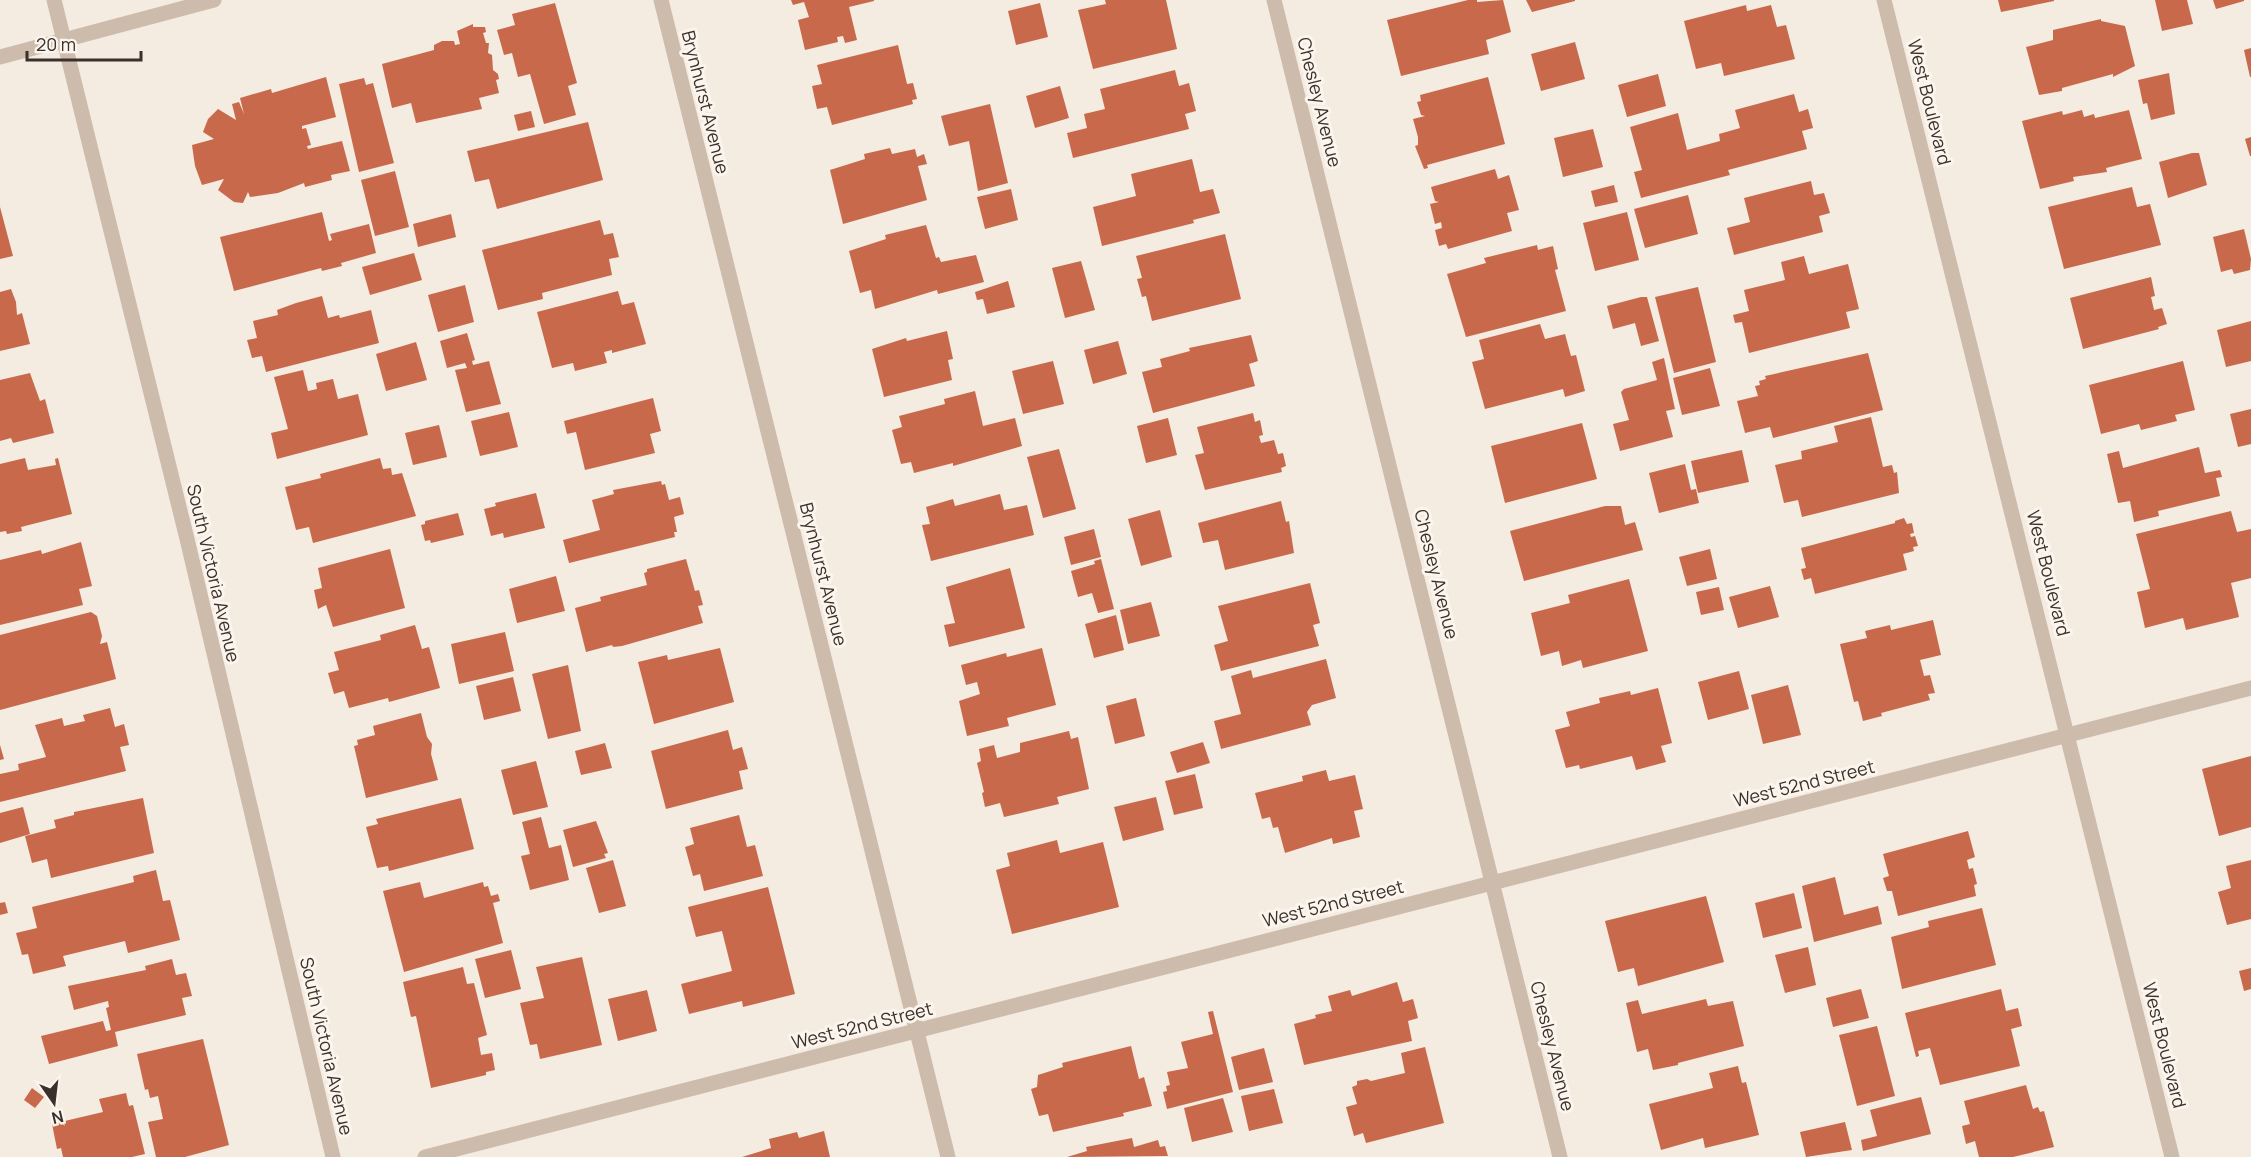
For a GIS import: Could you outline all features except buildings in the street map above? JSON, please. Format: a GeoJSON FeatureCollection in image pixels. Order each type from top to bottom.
{"type":"FeatureCollection","features":[{"type":"Feature","properties":{"kind":"street","name":"South Victoria Avenue"},"geometry":{"type":"LineString","coordinates":[[54,0],[187,539],[333,1157]]}},
{"type":"Feature","properties":{"kind":"street"},"geometry":{"type":"LineString","coordinates":[[0,57],[214,0]]}},
{"type":"Feature","properties":{"kind":"street","name":"Brynhurst Avenue"},"geometry":{"type":"LineString","coordinates":[[660,0],[948,1157]]}},
{"type":"Feature","properties":{"kind":"street","name":"Chesley Avenue"},"geometry":{"type":"LineString","coordinates":[[1274,0],[1560,1157]]}},
{"type":"Feature","properties":{"kind":"street","name":"West Boulevard"},"geometry":{"type":"LineString","coordinates":[[1884,0],[2069,735],[2172,1157]]}},
{"type":"Feature","properties":{"kind":"street","name":"West 52nd Street"},"geometry":{"type":"LineString","coordinates":[[425,1157],[2251,688]]}}]}
